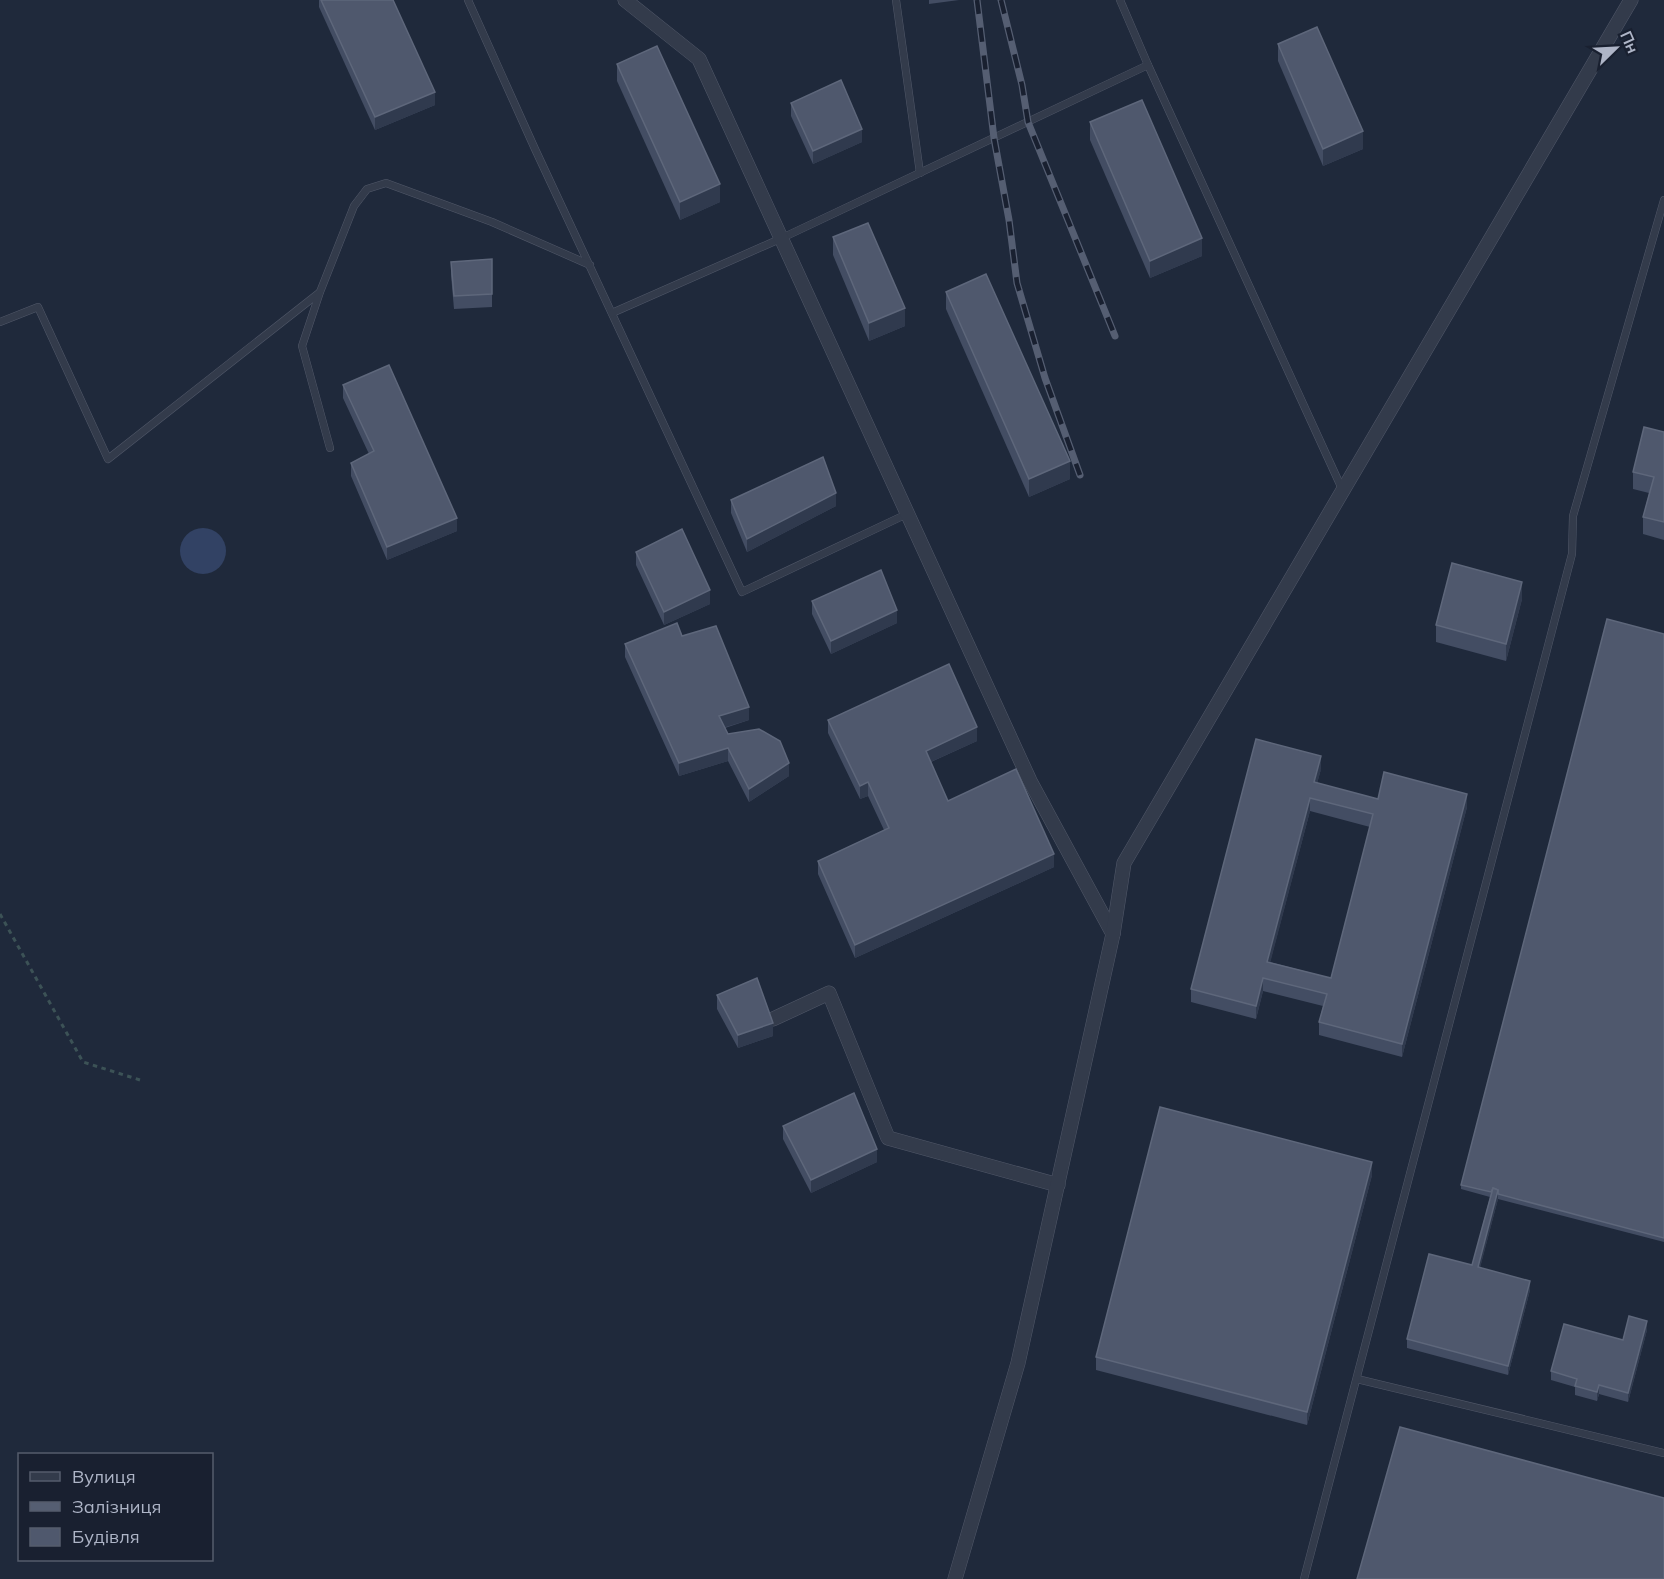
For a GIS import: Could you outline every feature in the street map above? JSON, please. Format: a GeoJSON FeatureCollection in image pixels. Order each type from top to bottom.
{"type":"FeatureCollection","features":[{"type":"Feature","properties":{"kind":"street"},"geometry":{"type":"LineString","coordinates":[[625,0],[699,58],[1030,781],[1113,934]]}},
{"type":"Feature","properties":{"kind":"street"},"geometry":{"type":"LineString","coordinates":[[955,1579],[1018,1363],[1113,934],[1124,863],[1631,0]]}},
{"type":"Feature","properties":{"kind":"street"},"geometry":{"type":"LineString","coordinates":[[773,1019],[829,993],[888,1138],[1058,1185]]}},
{"type":"Feature","properties":{"kind":"lane"},"geometry":{"type":"LineString","coordinates":[[468,0],[742,592],[909,513]]}},
{"type":"Feature","properties":{"kind":"lane"},"geometry":{"type":"LineString","coordinates":[[896,0],[920,173]]}},
{"type":"Feature","properties":{"kind":"lane"},"geometry":{"type":"LineString","coordinates":[[1120,0],[1344,491]]}},
{"type":"Feature","properties":{"kind":"lane"},"geometry":{"type":"LineString","coordinates":[[612,314],[782,238],[1148,64]]}},
{"type":"Feature","properties":{"kind":"lane"},"geometry":{"type":"LineString","coordinates":[[330,448],[302,346],[320,292],[354,206],[367,189],[386,183],[492,222],[590,265]]}},
{"type":"Feature","properties":{"kind":"lane"},"geometry":{"type":"LineString","coordinates":[[1304,1579],[1572,554],[1573,516],[1664,200]]}},
{"type":"Feature","properties":{"kind":"lane"},"geometry":{"type":"LineString","coordinates":[[0,322],[38,307],[108,459],[320,292]]}},
{"type":"Feature","properties":{"kind":"lane"},"geometry":{"type":"LineString","coordinates":[[1357,1379],[1664,1453]]}},
{"type":"Feature","properties":{"kind":"path"},"geometry":{"type":"LineString","coordinates":[[0,914],[83,1062],[140,1080]]}},
{"type":"Feature","properties":{"kind":"water"},"geometry":{"type":"Polygon","coordinates":[[[203,528],[219,535],[226,551],[219,567],[203,574],[187,567],[180,551],[187,535],[203,528]]]}},
{"type":"Feature","properties":{"kind":"building"},"geometry":{"type":"Polygon","coordinates":[[[321,0],[393,0],[435,92],[375,117],[321,0]]]}},
{"type":"Feature","properties":{"kind":"building"},"geometry":{"type":"Polygon","coordinates":[[[1317,27],[1363,131],[1323,149],[1278,44],[1317,27]]]}},
{"type":"Feature","properties":{"kind":"building"},"geometry":{"type":"Polygon","coordinates":[[[657,46],[720,184],[680,202],[617,64],[657,46]]]}},
{"type":"Feature","properties":{"kind":"building"},"geometry":{"type":"Polygon","coordinates":[[[841,80],[862,129],[813,151],[791,103],[841,80]]]}},
{"type":"Feature","properties":{"kind":"building"},"geometry":{"type":"Polygon","coordinates":[[[1142,100],[1202,238],[1150,261],[1090,122],[1142,100]]]}},
{"type":"Feature","properties":{"kind":"building"},"geometry":{"type":"Polygon","coordinates":[[[868,223],[905,308],[869,323],[833,237],[868,223]]]}},
{"type":"Feature","properties":{"kind":"building"},"geometry":{"type":"Polygon","coordinates":[[[492,259],[492,294],[454,296],[451,262],[492,259]]]}},
{"type":"Feature","properties":{"kind":"building"},"geometry":{"type":"Polygon","coordinates":[[[986,274],[1070,461],[1029,479],[946,292],[986,274]]]}},
{"type":"Feature","properties":{"kind":"building"},"geometry":{"type":"Polygon","coordinates":[[[389,365],[457,518],[387,547],[351,463],[374,451],[343,385],[389,365]]]}},
{"type":"Feature","properties":{"kind":"building"},"geometry":{"type":"Polygon","coordinates":[[[1644,427],[1664,432],[1664,522],[1643,517],[1654,477],[1633,472],[1644,427]]]}},
{"type":"Feature","properties":{"kind":"building"},"geometry":{"type":"Polygon","coordinates":[[[823,457],[836,493],[747,539],[731,500],[823,457]]]}},
{"type":"Feature","properties":{"kind":"building"},"geometry":{"type":"Polygon","coordinates":[[[682,529],[710,590],[664,612],[636,552],[682,529]]]}},
{"type":"Feature","properties":{"kind":"building"},"geometry":{"type":"Polygon","coordinates":[[[1452,563],[1522,582],[1506,644],[1436,625],[1452,563]]]}},
{"type":"Feature","properties":{"kind":"building"},"geometry":{"type":"Polygon","coordinates":[[[881,570],[897,610],[831,641],[812,601],[881,570]]]}},
{"type":"Feature","properties":{"kind":"building"},"geometry":{"type":"Polygon","coordinates":[[[1607,619],[1664,634],[1664,1238],[1498,1194],[1498,1190],[1493,1188],[1491,1192],[1461,1185],[1607,619]]]}},
{"type":"Feature","properties":{"kind":"building"},"geometry":{"type":"Polygon","coordinates":[[[677,623],[682,636],[716,626],[749,707],[719,716],[728,734],[759,729],[780,741],[789,763],[749,789],[728,748],[679,763],[625,644],[677,623]]]}},
{"type":"Feature","properties":{"kind":"building"},"geometry":{"type":"Polygon","coordinates":[[[949,664],[977,727],[926,751],[948,801],[1016,769],[1054,854],[855,945],[818,861],[889,828],[868,782],[860,786],[828,720],[949,664]]]}},
{"type":"Feature","properties":{"kind":"building"},"geometry":{"type":"Polygon","coordinates":[[[1256,739],[1321,756],[1314,782],[1378,799],[1384,772],[1467,794],[1402,1044],[1319,1022],[1327,994],[1263,978],[1256,1006],[1191,989],[1256,739]],[[1310,798],[1267,962],[1331,978],[1373,814],[1310,798]]]}},
{"type":"Feature","properties":{"kind":"building"},"geometry":{"type":"Polygon","coordinates":[[[757,978],[773,1023],[738,1035],[717,995],[757,978]]]}},
{"type":"Feature","properties":{"kind":"building"},"geometry":{"type":"Polygon","coordinates":[[[854,1093],[877,1149],[811,1180],[783,1126],[854,1093]]]}},
{"type":"Feature","properties":{"kind":"building"},"geometry":{"type":"Polygon","coordinates":[[[1160,1107],[1372,1162],[1307,1412],[1096,1357],[1160,1107]]]}},
{"type":"Feature","properties":{"kind":"building"},"geometry":{"type":"Polygon","coordinates":[[[1493,1188],[1498,1190],[1478,1267],[1530,1281],[1508,1366],[1407,1339],[1429,1254],[1472,1265],[1493,1188]]]}},
{"type":"Feature","properties":{"kind":"building"},"geometry":{"type":"Polygon","coordinates":[[[1629,1316],[1647,1321],[1628,1393],[1599,1385],[1597,1392],[1575,1386],[1577,1379],[1551,1371],[1564,1324],[1623,1340],[1629,1316]]]}},
{"type":"Feature","properties":{"kind":"building"},"geometry":{"type":"Polygon","coordinates":[[[1400,1427],[1664,1498],[1664,1579],[1357,1579],[1400,1427]]]}},
{"type":"Feature","properties":{"kind":"railway"},"geometry":{"type":"LineString","coordinates":[[977,0],[994,138],[1009,220],[1017,283],[1045,378],[1080,475]]}},
{"type":"Feature","properties":{"kind":"railway"},"geometry":{"type":"LineString","coordinates":[[1001,0],[1022,85],[1028,122],[1115,336]]}}]}
